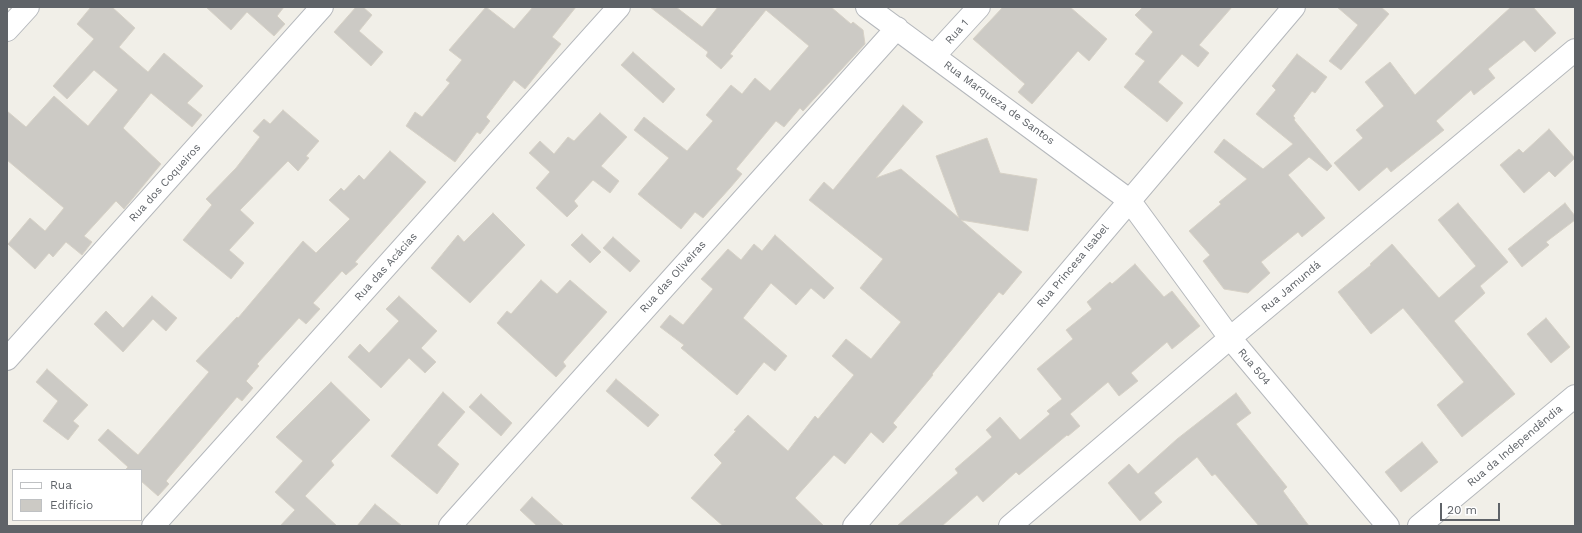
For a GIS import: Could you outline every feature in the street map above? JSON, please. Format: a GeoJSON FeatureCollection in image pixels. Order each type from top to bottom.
{"type":"FeatureCollection","features":[{"type":"Feature","properties":{"kind":"street"},"geometry":{"type":"LineString","coordinates":[[7,30],[28,7]]}},
{"type":"Feature","properties":{"kind":"street","name":"Rua dos Coqueiros"},"geometry":{"type":"LineString","coordinates":[[7,359],[322,7]]}},
{"type":"Feature","properties":{"kind":"street","name":"Rua das Acácias"},"geometry":{"type":"LineString","coordinates":[[157,525],[619,7]]}},
{"type":"Feature","properties":{"kind":"street","name":"Rua Marqueza de Santos"},"geometry":{"type":"LineString","coordinates":[[868,7],[1130,200]]}},
{"type":"Feature","properties":{"kind":"street","name":"Rua 1"},"geometry":{"type":"LineString","coordinates":[[934,56],[979,7]]}},
{"type":"Feature","properties":{"kind":"street","name":"Rua Princesa Isabel"},"geometry":{"type":"LineString","coordinates":[[854,526],[1294,7]]}},
{"type":"Feature","properties":{"kind":"street","name":"Rua das Oliveiras"},"geometry":{"type":"LineString","coordinates":[[450,526],[897,28]]}},
{"type":"Feature","properties":{"kind":"street","name":"Rua Jamundá"},"geometry":{"type":"LineString","coordinates":[[1010,526],[1230,338],[1575,50]]}},
{"type":"Feature","properties":{"kind":"street","name":"Rua 504"},"geometry":{"type":"LineString","coordinates":[[1130,200],[1230,338],[1388,526]]}},
{"type":"Feature","properties":{"kind":"street","name":"Rua da Independêndia"},"geometry":{"type":"LineString","coordinates":[[1419,526],[1575,396]]}},
{"type":"Feature","properties":{"kind":"building"},"geometry":{"type":"Polygon","coordinates":[[[91,7],[112,7],[135,28],[119,47],[148,72],[164,53],[203,86],[187,103],[202,115],[192,127],[151,93],[123,128],[161,164],[124,209],[116,201],[84,236],[92,242],[82,255],[66,242],[53,257],[49,253],[35,269],[8,244],[30,218],[45,231],[64,208],[7,160],[7,111],[26,127],[54,96],[88,126],[118,90],[94,70],[67,99],[53,86],[94,39],[77,24],[91,7]]]}},
{"type":"Feature","properties":{"kind":"building"},"geometry":{"type":"Polygon","coordinates":[[[206,7],[284,7],[277,16],[285,24],[274,36],[247,12],[231,30],[206,7]]]}},
{"type":"Feature","properties":{"kind":"building"},"geometry":{"type":"Polygon","coordinates":[[[356,7],[363,7],[372,15],[359,31],[383,52],[371,66],[334,32],[356,7]]]}},
{"type":"Feature","properties":{"kind":"building"},"geometry":{"type":"Polygon","coordinates":[[[486,7],[514,29],[533,7],[576,7],[552,37],[561,44],[525,89],[514,80],[486,117],[490,121],[480,134],[477,132],[455,162],[406,126],[415,112],[422,117],[450,83],[446,80],[462,60],[449,50],[486,7]]]}},
{"type":"Feature","properties":{"kind":"building"},"geometry":{"type":"Polygon","coordinates":[[[650,7],[676,7],[702,27],[718,7],[831,7],[851,24],[853,22],[863,30],[865,44],[803,111],[800,108],[784,127],[776,121],[736,169],[742,174],[730,188],[703,218],[695,212],[681,229],[638,194],[669,158],[634,130],[644,117],[687,151],[713,121],[706,115],[731,85],[742,94],[755,78],[770,91],[809,46],[766,10],[730,54],[733,56],[721,69],[706,56],[708,52],[650,7]]]}},
{"type":"Feature","properties":{"kind":"building"},"geometry":{"type":"Polygon","coordinates":[[[1003,7],[1070,7],[1107,39],[1089,61],[1078,51],[1032,104],[1018,92],[1025,84],[973,39],[1003,7]]]}},
{"type":"Feature","properties":{"kind":"building"},"geometry":{"type":"Polygon","coordinates":[[[1143,7],[1232,7],[1199,45],[1209,53],[1198,67],[1182,54],[1158,82],[1183,103],[1167,122],[1124,87],[1145,61],[1135,54],[1153,32],[1135,15],[1143,7]]]}},
{"type":"Feature","properties":{"kind":"building"},"geometry":{"type":"Polygon","coordinates":[[[1337,7],[1381,7],[1389,14],[1341,70],[1329,61],[1358,25],[1337,7]]]}},
{"type":"Feature","properties":{"kind":"building"},"geometry":{"type":"Polygon","coordinates":[[[1511,7],[1533,7],[1556,33],[1535,52],[1524,40],[1488,69],[1495,78],[1474,95],[1471,90],[1436,121],[1444,130],[1391,172],[1387,167],[1359,191],[1334,163],[1363,138],[1356,130],[1384,106],[1365,82],[1390,62],[1415,95],[1511,7]]]}},
{"type":"Feature","properties":{"kind":"building"},"geometry":{"type":"Polygon","coordinates":[[[633,52],[675,89],[663,103],[621,65],[633,52]]]}},
{"type":"Feature","properties":{"kind":"building"},"geometry":{"type":"Polygon","coordinates":[[[1297,54],[1327,77],[1315,93],[1312,91],[1293,116],[1295,118],[1294,120],[1332,166],[1327,171],[1309,157],[1288,175],[1325,218],[1302,237],[1298,232],[1261,262],[1270,273],[1248,293],[1224,289],[1203,261],[1210,255],[1189,231],[1221,204],[1219,202],[1247,179],[1214,152],[1224,139],[1263,169],[1293,144],[1256,114],[1276,90],[1272,86],[1297,54]]]}},
{"type":"Feature","properties":{"kind":"building"},"geometry":{"type":"Polygon","coordinates":[[[903,105],[923,122],[876,178],[901,169],[959,218],[936,156],[987,138],[1000,173],[1037,179],[1028,231],[961,220],[1022,272],[1003,295],[999,292],[932,374],[933,375],[893,423],[897,427],[883,443],[871,432],[845,464],[834,455],[795,498],[824,526],[723,526],[691,498],[722,463],[714,455],[736,431],[734,430],[748,415],[788,451],[815,416],[818,419],[854,375],[832,356],[846,339],[871,359],[901,322],[860,288],[883,259],[809,200],[824,182],[833,190],[903,105]]]}},
{"type":"Feature","properties":{"kind":"building"},"geometry":{"type":"Polygon","coordinates":[[[283,110],[319,141],[306,156],[309,158],[298,171],[288,161],[240,210],[254,223],[229,250],[244,263],[231,279],[183,240],[212,205],[206,199],[236,168],[260,137],[253,131],[264,119],[270,124],[283,110]]]}},
{"type":"Feature","properties":{"kind":"building"},"geometry":{"type":"Polygon","coordinates":[[[600,113],[627,137],[601,166],[619,181],[610,193],[593,180],[574,201],[578,206],[567,217],[536,188],[550,172],[529,153],[540,141],[554,154],[568,137],[574,141],[600,113]]]}},
{"type":"Feature","properties":{"kind":"building"},"geometry":{"type":"Polygon","coordinates":[[[1549,129],[1575,158],[1555,177],[1549,171],[1524,193],[1500,165],[1519,149],[1523,153],[1549,129]]]}},
{"type":"Feature","properties":{"kind":"building"},"geometry":{"type":"Polygon","coordinates":[[[390,151],[426,182],[355,262],[358,264],[346,275],[342,271],[313,303],[320,309],[306,324],[299,318],[257,364],[259,366],[246,381],[253,388],[242,401],[237,397],[166,481],[169,484],[158,496],[142,482],[142,469],[126,469],[128,467],[98,440],[108,429],[138,455],[209,372],[196,361],[237,317],[238,318],[303,241],[316,253],[350,219],[329,200],[341,188],[344,191],[359,175],[364,180],[390,151]]]}},
{"type":"Feature","properties":{"kind":"building"},"geometry":{"type":"Polygon","coordinates":[[[1458,203],[1508,262],[1480,286],[1485,293],[1454,321],[1515,394],[1462,437],[1437,405],[1464,382],[1403,308],[1371,334],[1338,292],[1371,265],[1370,264],[1392,244],[1439,298],[1476,266],[1438,220],[1458,203]]]}},
{"type":"Feature","properties":{"kind":"building"},"geometry":{"type":"Polygon","coordinates":[[[1565,203],[1575,216],[1575,220],[1546,242],[1549,245],[1522,267],[1508,249],[1565,203]]]}},
{"type":"Feature","properties":{"kind":"building"},"geometry":{"type":"Polygon","coordinates":[[[493,213],[525,245],[470,303],[431,268],[458,235],[464,242],[493,213]]]}},
{"type":"Feature","properties":{"kind":"building"},"geometry":{"type":"Polygon","coordinates":[[[582,234],[601,252],[590,263],[571,245],[582,234]]]}},
{"type":"Feature","properties":{"kind":"building"},"geometry":{"type":"Polygon","coordinates":[[[775,235],[834,288],[824,299],[811,288],[796,305],[771,283],[743,318],[787,356],[775,371],[764,362],[737,395],[681,348],[684,345],[660,327],[670,315],[683,325],[713,289],[701,279],[728,249],[741,260],[754,244],[762,251],[775,235]]]}},
{"type":"Feature","properties":{"kind":"building"},"geometry":{"type":"Polygon","coordinates":[[[613,237],[640,261],[630,272],[603,248],[613,237]]]}},
{"type":"Feature","properties":{"kind":"building"},"geometry":{"type":"Polygon","coordinates":[[[1135,264],[1164,297],[1172,291],[1200,326],[1172,349],[1167,342],[1131,373],[1138,381],[1119,396],[1108,382],[1070,414],[1080,426],[1019,475],[1016,472],[983,502],[977,495],[942,526],[897,526],[958,473],[955,469],[992,437],[986,430],[1000,417],[1020,440],[1050,414],[1047,411],[1062,399],[1037,369],[1073,339],[1066,330],[1092,309],[1087,302],[1110,282],[1112,284],[1135,264]]]}},
{"type":"Feature","properties":{"kind":"building"},"geometry":{"type":"Polygon","coordinates":[[[541,280],[557,294],[570,280],[607,312],[563,362],[566,366],[556,377],[497,323],[507,311],[511,314],[541,280]]]}},
{"type":"Feature","properties":{"kind":"building"},"geometry":{"type":"Polygon","coordinates":[[[152,296],[177,318],[166,331],[153,319],[123,352],[94,324],[106,311],[123,328],[152,296]]]}},
{"type":"Feature","properties":{"kind":"building"},"geometry":{"type":"Polygon","coordinates":[[[399,296],[437,331],[421,348],[436,362],[425,373],[409,358],[381,388],[348,357],[360,344],[369,353],[399,321],[386,309],[399,296]]]}},
{"type":"Feature","properties":{"kind":"building"},"geometry":{"type":"Polygon","coordinates":[[[1546,318],[1570,347],[1551,363],[1527,334],[1546,318]]]}},
{"type":"Feature","properties":{"kind":"building"},"geometry":{"type":"Polygon","coordinates":[[[47,369],[88,405],[73,421],[79,426],[68,440],[43,421],[58,401],[36,382],[47,369]]]}},
{"type":"Feature","properties":{"kind":"building"},"geometry":{"type":"Polygon","coordinates":[[[616,379],[659,415],[648,427],[606,391],[616,379]]]}},
{"type":"Feature","properties":{"kind":"building"},"geometry":{"type":"Polygon","coordinates":[[[331,382],[370,420],[331,461],[334,465],[305,496],[337,526],[280,526],[295,510],[275,492],[303,461],[276,437],[331,382]]]}},
{"type":"Feature","properties":{"kind":"building"},"geometry":{"type":"Polygon","coordinates":[[[443,392],[465,412],[437,445],[459,464],[437,494],[391,456],[443,392]]]}},
{"type":"Feature","properties":{"kind":"building"},"geometry":{"type":"Polygon","coordinates":[[[1236,393],[1251,413],[1236,424],[1287,487],[1283,491],[1309,526],[1259,526],[1215,474],[1212,476],[1197,457],[1154,493],[1162,502],[1140,521],[1108,483],[1129,464],[1138,474],[1177,439],[1236,393]]]}},
{"type":"Feature","properties":{"kind":"building"},"geometry":{"type":"Polygon","coordinates":[[[481,394],[512,423],[501,436],[469,407],[481,394]]]}},
{"type":"Feature","properties":{"kind":"building"},"geometry":{"type":"Polygon","coordinates":[[[1422,442],[1438,462],[1401,492],[1385,472],[1422,442]]]}},
{"type":"Feature","properties":{"kind":"building"},"geometry":{"type":"Polygon","coordinates":[[[532,497],[564,526],[537,526],[520,510],[532,497]]]}},
{"type":"Feature","properties":{"kind":"building"},"geometry":{"type":"Polygon","coordinates":[[[375,504],[402,526],[357,526],[375,504]]]}}]}
